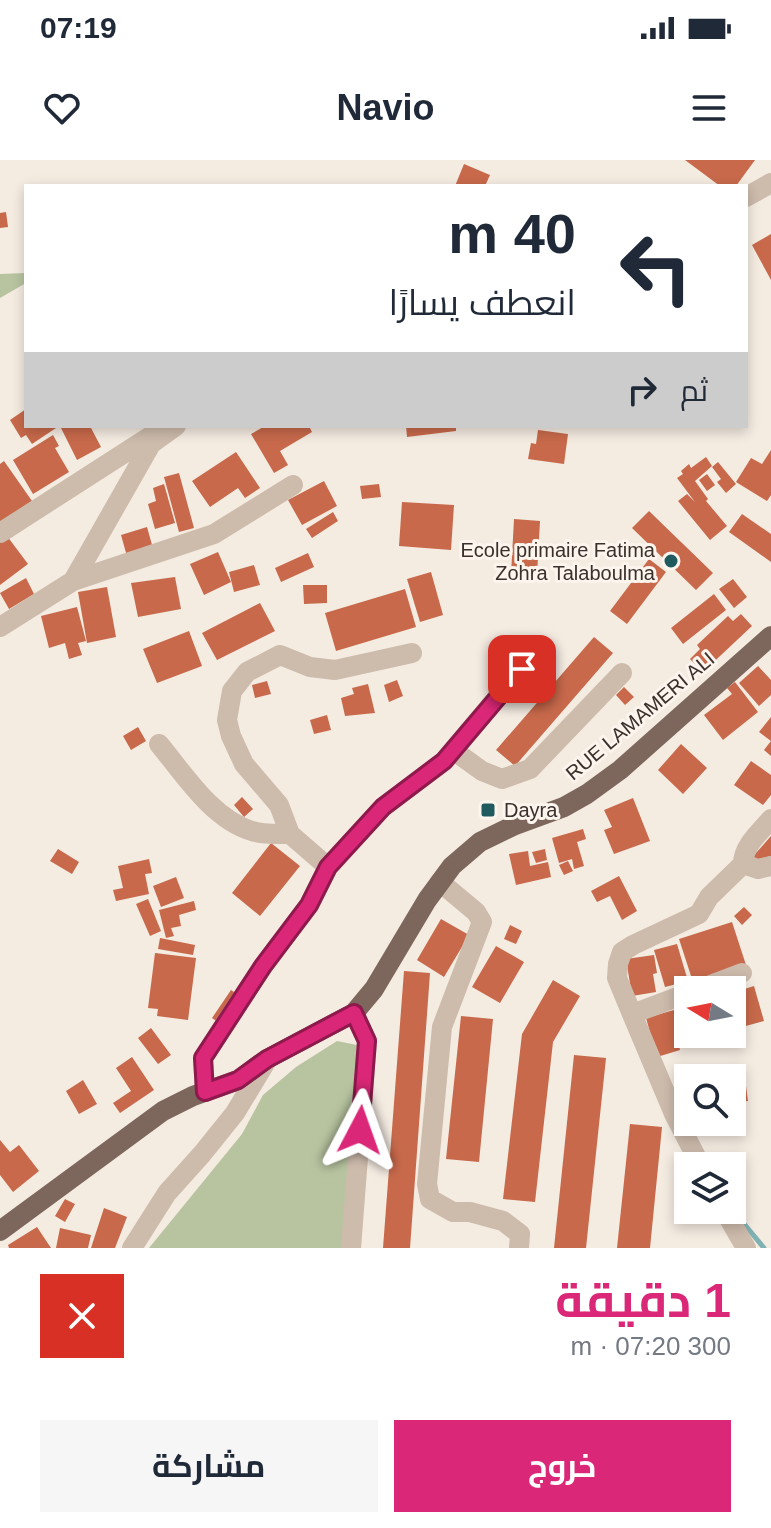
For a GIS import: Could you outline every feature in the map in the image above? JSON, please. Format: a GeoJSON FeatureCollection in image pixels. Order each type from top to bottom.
{"type":"FeatureCollection","features":[{"type":"Feature","properties":{"kind":"main road","name":"RUE LAMAMERI ALI"},"geometry":{"type":"LineString","coordinates":[[354,1013],[374,989],[452,866],[480,842],[564,807],[587,794],[620,770],[771,636]]}},
{"type":"Feature","properties":{"kind":"main road"},"geometry":{"type":"LineString","coordinates":[[0,1231],[163,1111],[238,1080],[267,1059],[354,1013]]}},
{"type":"Feature","properties":{"kind":"street"},"geometry":{"type":"LineString","coordinates":[[748,196],[771,183]]}},
{"type":"Feature","properties":{"kind":"street"},"geometry":{"type":"LineString","coordinates":[[0,533],[164,428]]}},
{"type":"Feature","properties":{"kind":"street"},"geometry":{"type":"LineString","coordinates":[[73,581],[151,444],[173,428]]}},
{"type":"Feature","properties":{"kind":"street"},"geometry":{"type":"LineString","coordinates":[[0,627],[73,581],[214,534],[293,485]]}},
{"type":"Feature","properties":{"kind":"street"},"geometry":{"type":"LineString","coordinates":[[205,1092],[203,1058],[263,966],[309,905],[328,867],[383,807],[444,761],[539,648]]}},
{"type":"Feature","properties":{"kind":"street"},"geometry":{"type":"LineString","coordinates":[[328,867],[290,834],[279,805],[244,764],[227,720],[232,691],[247,672],[280,655],[310,667],[335,670],[412,653]]}},
{"type":"Feature","properties":{"kind":"street"},"geometry":{"type":"LineString","coordinates":[[453,750],[482,771],[502,779],[530,769],[622,673]]}},
{"type":"Feature","properties":{"kind":"street"},"geometry":{"type":"LineString","coordinates":[[159,744],[208,802],[230,820],[252,831],[290,834]]}},
{"type":"Feature","properties":{"kind":"street"},"geometry":{"type":"LineString","coordinates":[[694,1152],[675,1116],[617,978],[622,952],[699,914],[709,897],[743,864],[748,846],[771,819]]}},
{"type":"Feature","properties":{"kind":"street"},"geometry":{"type":"LineString","coordinates":[[743,864],[758,869],[771,866]]}},
{"type":"Feature","properties":{"kind":"street"},"geometry":{"type":"LineString","coordinates":[[440,882],[476,912],[482,922],[442,1027],[427,1184],[430,1199],[453,1212],[470,1212],[503,1221],[520,1234],[519,1248]]}},
{"type":"Feature","properties":{"kind":"street"},"geometry":{"type":"LineString","coordinates":[[734,976],[742,973]]}},
{"type":"Feature","properties":{"kind":"street"},"geometry":{"type":"LineString","coordinates":[[632,1014],[674,998]]}},
{"type":"Feature","properties":{"kind":"street"},"geometry":{"type":"LineString","coordinates":[[351,1248],[367,1041],[354,1013]]}},
{"type":"Feature","properties":{"kind":"street"},"geometry":{"type":"LineString","coordinates":[[132,1248],[167,1193],[235,1113],[267,1059]]}},
{"type":"Feature","properties":{"kind":"street"},"geometry":{"type":"LineString","coordinates":[[732,1224],[746,1248]]}},
{"type":"Feature","properties":{"kind":"green space"},"geometry":{"type":"Polygon","coordinates":[[[24,273],[24,284],[0,298],[0,274],[24,273]]]}},
{"type":"Feature","properties":{"kind":"green space"},"geometry":{"type":"Polygon","coordinates":[[[337,1041],[357,1045],[347,1248],[149,1248],[242,1134],[263,1095],[296,1067],[337,1041]]]}},
{"type":"Feature","properties":{"kind":"building"},"geometry":{"type":"Polygon","coordinates":[[[685,160],[755,160],[737,184],[717,184],[685,160]]]}},
{"type":"Feature","properties":{"kind":"building"},"geometry":{"type":"Polygon","coordinates":[[[464,164],[490,175],[486,184],[456,184],[464,164]]]}},
{"type":"Feature","properties":{"kind":"building"},"geometry":{"type":"Polygon","coordinates":[[[6,212],[8,227],[0,228],[0,213],[6,212]]]}},
{"type":"Feature","properties":{"kind":"building"},"geometry":{"type":"Polygon","coordinates":[[[771,234],[771,280],[752,245],[771,234]]]}},
{"type":"Feature","properties":{"kind":"building"},"geometry":{"type":"Polygon","coordinates":[[[24,410],[24,428],[56,428],[32,444],[26,435],[21,438],[10,420],[24,410]]]}},
{"type":"Feature","properties":{"kind":"building"},"geometry":{"type":"Polygon","coordinates":[[[61,428],[91,428],[101,447],[77,460],[61,428]]]}},
{"type":"Feature","properties":{"kind":"building"},"geometry":{"type":"Polygon","coordinates":[[[262,428],[310,428],[312,432],[280,451],[288,465],[274,473],[251,434],[262,428]]]}},
{"type":"Feature","properties":{"kind":"building"},"geometry":{"type":"Polygon","coordinates":[[[406,428],[456,428],[456,431],[407,437],[406,428]]]}},
{"type":"Feature","properties":{"kind":"building"},"geometry":{"type":"Polygon","coordinates":[[[538,430],[568,434],[564,464],[528,459],[531,443],[536,444],[538,430]]]}},
{"type":"Feature","properties":{"kind":"building"},"geometry":{"type":"Polygon","coordinates":[[[53,435],[59,446],[55,448],[69,472],[33,494],[13,460],[53,435]]]}},
{"type":"Feature","properties":{"kind":"building"},"geometry":{"type":"Polygon","coordinates":[[[771,450],[771,495],[767,501],[736,482],[751,458],[762,464],[771,450]]]}},
{"type":"Feature","properties":{"kind":"building"},"geometry":{"type":"Polygon","coordinates":[[[236,452],[260,488],[245,498],[238,488],[210,507],[192,481],[236,452]]]}},
{"type":"Feature","properties":{"kind":"building"},"geometry":{"type":"Polygon","coordinates":[[[706,457],[712,466],[695,481],[708,499],[706,501],[727,526],[710,540],[678,501],[687,494],[695,502],[677,478],[689,464],[691,468],[706,457]]]}},
{"type":"Feature","properties":{"kind":"building"},"geometry":{"type":"Polygon","coordinates":[[[4,461],[32,501],[0,523],[0,464],[4,461]]]}},
{"type":"Feature","properties":{"kind":"building"},"geometry":{"type":"Polygon","coordinates":[[[718,462],[736,484],[726,493],[717,482],[721,479],[712,467],[718,462]]]}},
{"type":"Feature","properties":{"kind":"building"},"geometry":{"type":"Polygon","coordinates":[[[179,473],[194,528],[179,532],[164,477],[179,473]]]}},
{"type":"Feature","properties":{"kind":"building"},"geometry":{"type":"Polygon","coordinates":[[[707,474],[715,485],[707,491],[699,480],[707,474]]]}},
{"type":"Feature","properties":{"kind":"building"},"geometry":{"type":"Polygon","coordinates":[[[324,481],[337,506],[302,525],[288,500],[324,481]]]}},
{"type":"Feature","properties":{"kind":"building"},"geometry":{"type":"Polygon","coordinates":[[[164,484],[175,523],[155,529],[148,504],[156,501],[153,488],[164,484]]]}},
{"type":"Feature","properties":{"kind":"building"},"geometry":{"type":"Polygon","coordinates":[[[379,484],[381,497],[362,499],[360,486],[379,484]]]}},
{"type":"Feature","properties":{"kind":"building"},"geometry":{"type":"Polygon","coordinates":[[[402,502],[454,505],[451,550],[399,546],[402,502]]]}},
{"type":"Feature","properties":{"kind":"building"},"geometry":{"type":"Polygon","coordinates":[[[649,511],[713,573],[696,590],[632,528],[649,511]]]}},
{"type":"Feature","properties":{"kind":"building"},"geometry":{"type":"Polygon","coordinates":[[[333,512],[338,521],[312,538],[306,529],[333,512]]]}},
{"type":"Feature","properties":{"kind":"building"},"geometry":{"type":"Polygon","coordinates":[[[742,514],[771,534],[771,562],[729,532],[742,514]]]}},
{"type":"Feature","properties":{"kind":"building"},"geometry":{"type":"Polygon","coordinates":[[[514,519],[540,521],[537,576],[511,575],[514,519]]]}},
{"type":"Feature","properties":{"kind":"building"},"geometry":{"type":"Polygon","coordinates":[[[147,527],[154,552],[128,560],[121,535],[147,527]]]}},
{"type":"Feature","properties":{"kind":"building"},"geometry":{"type":"Polygon","coordinates":[[[7,536],[28,564],[0,585],[0,542],[7,536]]]}},
{"type":"Feature","properties":{"kind":"building"},"geometry":{"type":"Polygon","coordinates":[[[218,552],[231,582],[204,595],[190,564],[218,552]]]}},
{"type":"Feature","properties":{"kind":"building"},"geometry":{"type":"Polygon","coordinates":[[[308,553],[314,567],[281,582],[275,568],[308,553]]]}},
{"type":"Feature","properties":{"kind":"building"},"geometry":{"type":"Polygon","coordinates":[[[649,559],[666,572],[627,624],[610,611],[649,559]]]}},
{"type":"Feature","properties":{"kind":"building"},"geometry":{"type":"Polygon","coordinates":[[[254,565],[260,585],[234,592],[229,572],[254,565]]]}},
{"type":"Feature","properties":{"kind":"building"},"geometry":{"type":"Polygon","coordinates":[[[431,572],[443,615],[420,622],[407,579],[431,572]]]}},
{"type":"Feature","properties":{"kind":"building"},"geometry":{"type":"Polygon","coordinates":[[[175,577],[181,609],[138,617],[131,583],[175,577]]]}},
{"type":"Feature","properties":{"kind":"building"},"geometry":{"type":"Polygon","coordinates":[[[26,578],[34,594],[9,609],[0,593],[26,578]]]}},
{"type":"Feature","properties":{"kind":"building"},"geometry":{"type":"Polygon","coordinates":[[[733,579],[747,597],[734,608],[719,589],[733,579]]]}},
{"type":"Feature","properties":{"kind":"building"},"geometry":{"type":"Polygon","coordinates":[[[303,585],[327,585],[327,603],[304,604],[303,585]]]}},
{"type":"Feature","properties":{"kind":"building"},"geometry":{"type":"Polygon","coordinates":[[[107,587],[116,637],[87,643],[78,592],[107,587]]]}},
{"type":"Feature","properties":{"kind":"building"},"geometry":{"type":"Polygon","coordinates":[[[405,589],[416,627],[336,651],[325,613],[405,589]]]}},
{"type":"Feature","properties":{"kind":"building"},"geometry":{"type":"Polygon","coordinates":[[[714,594],[726,610],[683,644],[671,628],[714,594]]]}},
{"type":"Feature","properties":{"kind":"building"},"geometry":{"type":"Polygon","coordinates":[[[260,603],[275,631],[217,660],[202,633],[260,603]]]}},
{"type":"Feature","properties":{"kind":"building"},"geometry":{"type":"Polygon","coordinates":[[[77,607],[86,641],[78,643],[82,655],[69,659],[65,643],[49,648],[41,616],[77,607]]]}},
{"type":"Feature","properties":{"kind":"building"},"geometry":{"type":"Polygon","coordinates":[[[741,614],[752,626],[703,672],[690,659],[700,649],[697,645],[728,616],[733,621],[741,614]]]}},
{"type":"Feature","properties":{"kind":"building"},"geometry":{"type":"Polygon","coordinates":[[[189,631],[202,666],[157,683],[143,649],[189,631]]]}},
{"type":"Feature","properties":{"kind":"building"},"geometry":{"type":"Polygon","coordinates":[[[594,637],[613,653],[515,766],[496,750],[594,637]]]}},
{"type":"Feature","properties":{"kind":"building"},"geometry":{"type":"Polygon","coordinates":[[[758,666],[771,680],[771,695],[759,706],[739,683],[758,666]]]}},
{"type":"Feature","properties":{"kind":"building"},"geometry":{"type":"Polygon","coordinates":[[[397,680],[403,696],[389,702],[384,685],[397,680]]]}},
{"type":"Feature","properties":{"kind":"building"},"geometry":{"type":"Polygon","coordinates":[[[267,681],[271,694],[255,698],[252,685],[267,681]]]}},
{"type":"Feature","properties":{"kind":"building"},"geometry":{"type":"Polygon","coordinates":[[[735,682],[758,712],[723,740],[704,715],[732,694],[727,688],[735,682]]]}},
{"type":"Feature","properties":{"kind":"building"},"geometry":{"type":"Polygon","coordinates":[[[368,684],[375,713],[345,716],[341,698],[354,694],[352,688],[368,684]]]}},
{"type":"Feature","properties":{"kind":"building"},"geometry":{"type":"Polygon","coordinates":[[[624,687],[634,697],[625,705],[616,695],[624,687]]]}},
{"type":"Feature","properties":{"kind":"building"},"geometry":{"type":"Polygon","coordinates":[[[327,715],[331,730],[314,734],[310,720],[327,715]]]}},
{"type":"Feature","properties":{"kind":"building"},"geometry":{"type":"Polygon","coordinates":[[[771,717],[771,741],[759,732],[771,717]]]}},
{"type":"Feature","properties":{"kind":"building"},"geometry":{"type":"Polygon","coordinates":[[[138,727],[146,741],[131,750],[123,736],[138,727]]]}},
{"type":"Feature","properties":{"kind":"building"},"geometry":{"type":"Polygon","coordinates":[[[771,741],[771,756],[764,750],[771,741]]]}},
{"type":"Feature","properties":{"kind":"building"},"geometry":{"type":"Polygon","coordinates":[[[681,744],[707,768],[683,794],[658,770],[681,744]]]}},
{"type":"Feature","properties":{"kind":"building"},"geometry":{"type":"Polygon","coordinates":[[[751,761],[771,775],[771,795],[763,805],[734,785],[751,761]]]}},
{"type":"Feature","properties":{"kind":"building"},"geometry":{"type":"Polygon","coordinates":[[[242,797],[253,809],[244,817],[234,805],[242,797]]]}},
{"type":"Feature","properties":{"kind":"building"},"geometry":{"type":"Polygon","coordinates":[[[633,798],[650,841],[614,854],[604,830],[612,827],[604,810],[633,798]]]}},
{"type":"Feature","properties":{"kind":"building"},"geometry":{"type":"Polygon","coordinates":[[[583,829],[586,839],[577,842],[584,866],[574,869],[572,859],[559,863],[552,838],[583,829]]]}},
{"type":"Feature","properties":{"kind":"building"},"geometry":{"type":"Polygon","coordinates":[[[771,836],[771,856],[748,862],[771,836]]]}},
{"type":"Feature","properties":{"kind":"building"},"geometry":{"type":"Polygon","coordinates":[[[271,843],[300,866],[260,916],[232,893],[271,843]]]}},
{"type":"Feature","properties":{"kind":"building"},"geometry":{"type":"Polygon","coordinates":[[[58,849],[79,862],[72,874],[50,861],[58,849]]]}},
{"type":"Feature","properties":{"kind":"building"},"geometry":{"type":"Polygon","coordinates":[[[545,849],[547,860],[536,863],[532,852],[545,849]]]}},
{"type":"Feature","properties":{"kind":"building"},"geometry":{"type":"Polygon","coordinates":[[[528,851],[530,866],[548,862],[551,877],[516,885],[509,854],[528,851]]]}},
{"type":"Feature","properties":{"kind":"building"},"geometry":{"type":"Polygon","coordinates":[[[149,859],[152,873],[145,874],[149,894],[116,901],[113,890],[123,888],[118,866],[149,859]]]}},
{"type":"Feature","properties":{"kind":"building"},"geometry":{"type":"Polygon","coordinates":[[[568,861],[573,871],[564,875],[559,865],[568,861]]]}},
{"type":"Feature","properties":{"kind":"building"},"geometry":{"type":"Polygon","coordinates":[[[619,876],[637,911],[622,920],[610,896],[597,902],[591,891],[619,876]]]}},
{"type":"Feature","properties":{"kind":"building"},"geometry":{"type":"Polygon","coordinates":[[[176,877],[184,898],[161,907],[153,886],[176,877]]]}},
{"type":"Feature","properties":{"kind":"building"},"geometry":{"type":"Polygon","coordinates":[[[148,899],[161,931],[150,936],[136,904],[148,899]]]}},
{"type":"Feature","properties":{"kind":"building"},"geometry":{"type":"Polygon","coordinates":[[[194,901],[196,910],[179,915],[181,926],[171,928],[174,936],[166,938],[159,910],[194,901]]]}},
{"type":"Feature","properties":{"kind":"building"},"geometry":{"type":"Polygon","coordinates":[[[744,907],[752,915],[742,925],[734,916],[744,907]]]}},
{"type":"Feature","properties":{"kind":"building"},"geometry":{"type":"Polygon","coordinates":[[[441,919],[469,935],[444,977],[417,960],[441,919]]]}},
{"type":"Feature","properties":{"kind":"building"},"geometry":{"type":"Polygon","coordinates":[[[732,922],[746,965],[712,976],[691,976],[679,939],[732,922]]]}},
{"type":"Feature","properties":{"kind":"building"},"geometry":{"type":"Polygon","coordinates":[[[510,925],[522,931],[516,944],[504,939],[510,925]]]}},
{"type":"Feature","properties":{"kind":"building"},"geometry":{"type":"Polygon","coordinates":[[[160,938],[195,945],[193,955],[158,949],[160,938]]]}},
{"type":"Feature","properties":{"kind":"building"},"geometry":{"type":"Polygon","coordinates":[[[677,944],[687,976],[674,976],[674,985],[665,987],[654,950],[677,944]]]}},
{"type":"Feature","properties":{"kind":"building"},"geometry":{"type":"Polygon","coordinates":[[[496,946],[524,962],[500,1003],[472,987],[496,946]]]}},
{"type":"Feature","properties":{"kind":"building"},"geometry":{"type":"Polygon","coordinates":[[[155,953],[196,958],[188,1020],[157,1016],[158,1009],[148,1008],[155,953]]]}},
{"type":"Feature","properties":{"kind":"building"},"geometry":{"type":"Polygon","coordinates":[[[654,955],[656,992],[632,996],[626,959],[654,955]]]}},
{"type":"Feature","properties":{"kind":"building"},"geometry":{"type":"Polygon","coordinates":[[[404,971],[430,973],[410,1248],[383,1248],[404,971]]]}},
{"type":"Feature","properties":{"kind":"building"},"geometry":{"type":"Polygon","coordinates":[[[553,980],[580,996],[553,1042],[535,1202],[503,1199],[522,1034],[553,980]]]}},
{"type":"Feature","properties":{"kind":"building"},"geometry":{"type":"Polygon","coordinates":[[[754,986],[764,1021],[746,1026],[746,989],[754,986]]]}},
{"type":"Feature","properties":{"kind":"building"},"geometry":{"type":"Polygon","coordinates":[[[231,990],[249,1002],[229,1030],[212,1018],[231,990]]]}},
{"type":"Feature","properties":{"kind":"building"},"geometry":{"type":"Polygon","coordinates":[[[674,1010],[674,1048],[680,1050],[657,1057],[646,1018],[674,1010]]]}},
{"type":"Feature","properties":{"kind":"building"},"geometry":{"type":"Polygon","coordinates":[[[461,1016],[493,1019],[479,1162],[446,1159],[461,1016]]]}},
{"type":"Feature","properties":{"kind":"building"},"geometry":{"type":"Polygon","coordinates":[[[151,1028],[171,1055],[158,1064],[138,1038],[151,1028]]]}},
{"type":"Feature","properties":{"kind":"building"},"geometry":{"type":"Polygon","coordinates":[[[574,1055],[606,1058],[586,1248],[554,1248],[574,1055]]]}},
{"type":"Feature","properties":{"kind":"building"},"geometry":{"type":"Polygon","coordinates":[[[132,1057],[154,1090],[120,1113],[113,1103],[131,1091],[116,1068],[132,1057]]]}},
{"type":"Feature","properties":{"kind":"building"},"geometry":{"type":"Polygon","coordinates":[[[83,1080],[97,1104],[79,1114],[66,1091],[83,1080]]]}},
{"type":"Feature","properties":{"kind":"building"},"geometry":{"type":"Polygon","coordinates":[[[630,1124],[662,1127],[650,1248],[617,1248],[630,1124]]]}},
{"type":"Feature","properties":{"kind":"building"},"geometry":{"type":"Polygon","coordinates":[[[0,1140],[10,1152],[19,1145],[39,1171],[13,1192],[0,1175],[0,1140]]]}},
{"type":"Feature","properties":{"kind":"building"},"geometry":{"type":"Polygon","coordinates":[[[65,1199],[75,1204],[65,1222],[55,1216],[65,1199]]]}},
{"type":"Feature","properties":{"kind":"building"},"geometry":{"type":"Polygon","coordinates":[[[104,1208],[127,1217],[115,1248],[91,1248],[104,1208]]]}},
{"type":"Feature","properties":{"kind":"building"},"geometry":{"type":"Polygon","coordinates":[[[37,1227],[51,1248],[9,1248],[8,1245],[37,1227]]]}},
{"type":"Feature","properties":{"kind":"building"},"geometry":{"type":"Polygon","coordinates":[[[60,1228],[91,1235],[88,1248],[56,1248],[60,1228]]]}},
{"type":"Feature","properties":{"kind":"waterway"},"geometry":{"type":"LineString","coordinates":[[744,1224],[764,1248]]}},
{"type":"Feature","properties":{"kind":"place","name":"Ecole primaire Fatima Zohra Talaboulma"},"geometry":{"type":"Point","coordinates":[671,561]}},
{"type":"Feature","properties":{"kind":"place","name":"Dayra"},"geometry":{"type":"Point","coordinates":[488,810]}},
{"type":"Feature","properties":{"kind":"route"},"geometry":{"type":"LineString","coordinates":[[360,1130],[367,1041],[354,1013],[267,1059],[238,1080],[205,1092],[203,1058],[263,966],[309,905],[328,867],[383,807],[444,761],[522,669]]}}]}
